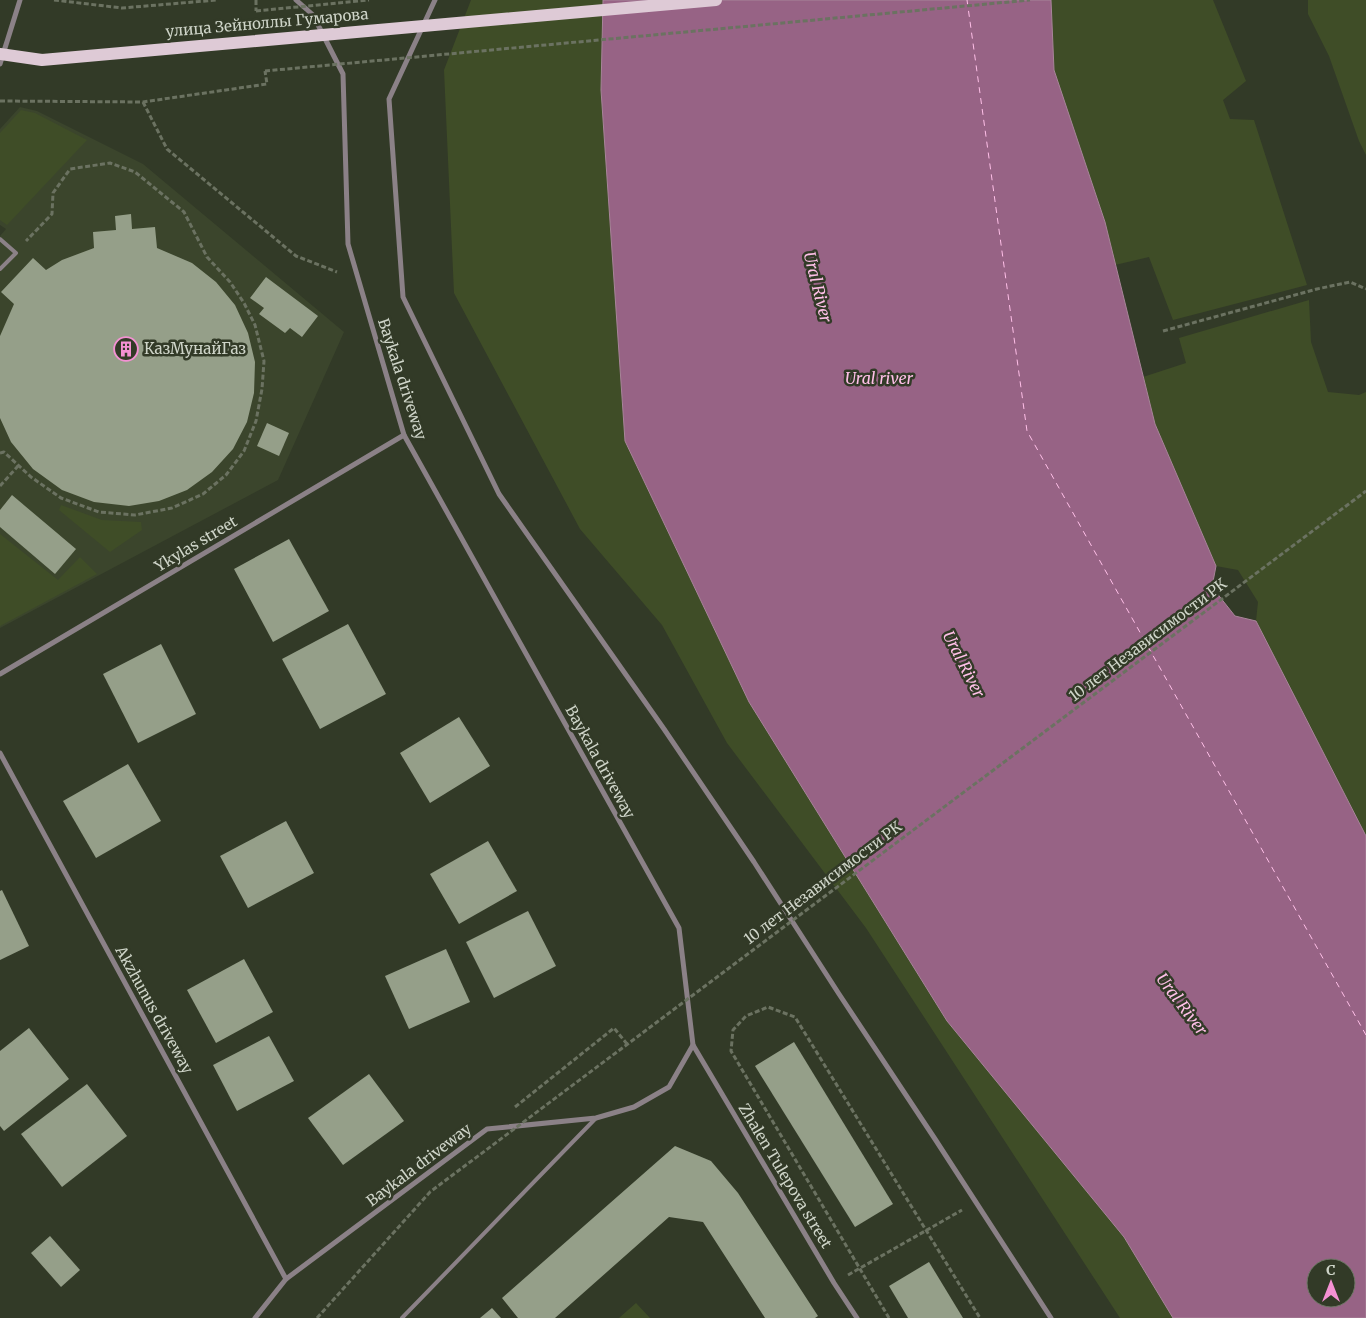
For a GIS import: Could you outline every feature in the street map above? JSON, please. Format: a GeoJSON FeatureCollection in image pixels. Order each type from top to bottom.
{"type":"FeatureCollection","features":[{"type":"Feature","properties":{"kind":"main road","name":"улица Зейноллы Гумарова"},"geometry":{"type":"LineString","coordinates":[[0,54],[42,60],[716,0]]}},
{"type":"Feature","properties":{"kind":"street"},"geometry":{"type":"LineString","coordinates":[[0,64],[20,0]]}},
{"type":"Feature","properties":{"kind":"street","name":"Baykala driveway"},"geometry":{"type":"LineString","coordinates":[[255,1318],[286,1279],[487,1129],[596,1118],[634,1107],[669,1087],[693,1045],[679,928],[404,435],[348,244],[344,74],[313,15],[296,0]]}},
{"type":"Feature","properties":{"kind":"street"},"geometry":{"type":"LineString","coordinates":[[435,0],[389,98],[403,296],[499,494],[754,862],[1051,1318]]}},
{"type":"Feature","properties":{"kind":"street","name":"Ykylas street"},"geometry":{"type":"LineString","coordinates":[[0,674],[404,435]]}},
{"type":"Feature","properties":{"kind":"street","name":"Akzhunus driveway"},"geometry":{"type":"LineString","coordinates":[[0,753],[286,1279]]}},
{"type":"Feature","properties":{"kind":"street","name":"Zhalen Tulepova street"},"geometry":{"type":"LineString","coordinates":[[693,1045],[834,1283],[857,1318]]}},
{"type":"Feature","properties":{"kind":"lane"},"geometry":{"type":"LineString","coordinates":[[0,239],[16,253],[0,269]]}},
{"type":"Feature","properties":{"kind":"lane"},"geometry":{"type":"LineString","coordinates":[[402,1318],[596,1118]]}},
{"type":"Feature","properties":{"kind":"path"},"geometry":{"type":"LineString","coordinates":[[54,0],[122,8],[217,0]]}},
{"type":"Feature","properties":{"kind":"path"},"geometry":{"type":"LineString","coordinates":[[256,0],[256,11],[369,0]]}},
{"type":"Feature","properties":{"kind":"path"},"geometry":{"type":"LineString","coordinates":[[0,101],[142,102],[267,84],[265,71],[1030,0]]}},
{"type":"Feature","properties":{"kind":"path"},"geometry":{"type":"LineString","coordinates":[[142,102],[168,149],[296,256],[358,280]]}},
{"type":"Feature","properties":{"kind":"path"},"geometry":{"type":"LineString","coordinates":[[0,453],[4,452],[31,477],[61,498],[99,512],[135,515],[172,508],[202,494],[226,475],[244,450],[256,421],[262,389],[264,361],[255,325],[244,303],[230,282],[207,257],[184,212],[135,172],[110,163],[70,169],[53,193],[52,214],[16,253]]}},
{"type":"Feature","properties":{"kind":"path"},"geometry":{"type":"LineString","coordinates":[[1163,331],[1342,283],[1350,282],[1366,289]]}},
{"type":"Feature","properties":{"kind":"path"},"geometry":{"type":"LineString","coordinates":[[0,486],[18,466]]}},
{"type":"Feature","properties":{"kind":"path","name":"10 лет Независимости РК"},"geometry":{"type":"LineString","coordinates":[[317,1318],[430,1192],[1366,491]]}},
{"type":"Feature","properties":{"kind":"path"},"geometry":{"type":"LineString","coordinates":[[889,1318],[731,1051],[733,1030],[746,1016],[768,1007],[794,1017],[980,1318]]}},
{"type":"Feature","properties":{"kind":"path"},"geometry":{"type":"LineString","coordinates":[[487,1129],[614,1028],[627,1044]]}},
{"type":"Feature","properties":{"kind":"path"},"geometry":{"type":"LineString","coordinates":[[834,1283],[976,1202]]}},
{"type":"Feature","properties":{"kind":"shaded area"},"geometry":{"type":"Polygon","coordinates":[[[471,0],[603,0],[601,90],[625,441],[749,702],[947,1021],[1124,1237],[1173,1318],[1120,1318],[866,928],[727,743],[662,625],[580,529],[454,293],[444,70],[471,0]]]}},
{"type":"Feature","properties":{"kind":"shaded area"},"geometry":{"type":"Polygon","coordinates":[[[1051,0],[1213,0],[1246,81],[1223,100],[1230,119],[1254,120],[1307,285],[1173,320],[1149,257],[1115,265],[1105,222],[1054,70],[1051,0]]]}},
{"type":"Feature","properties":{"kind":"shaded area"},"geometry":{"type":"Polygon","coordinates":[[[1308,0],[1366,0],[1366,155],[1359,141],[1329,56],[1308,14],[1308,0]]]}},
{"type":"Feature","properties":{"kind":"shaded area"},"geometry":{"type":"Polygon","coordinates":[[[20,107],[37,111],[143,164],[344,332],[278,480],[0,628],[0,236],[6,229],[0,225],[0,129],[20,107]]]}},
{"type":"Feature","properties":{"kind":"shaded area"},"geometry":{"type":"Polygon","coordinates":[[[21,110],[35,113],[87,140],[7,225],[0,220],[0,133],[21,110]]]}},
{"type":"Feature","properties":{"kind":"shaded area"},"geometry":{"type":"Polygon","coordinates":[[[1309,300],[1311,342],[1328,392],[1359,395],[1366,392],[1366,836],[1256,621],[1258,602],[1238,570],[1216,566],[1155,424],[1143,377],[1186,363],[1179,338],[1309,300]]]}},
{"type":"Feature","properties":{"kind":"shaded area"},"geometry":{"type":"Polygon","coordinates":[[[61,505],[102,520],[141,522],[142,530],[110,552],[59,510],[61,505]]]}},
{"type":"Feature","properties":{"kind":"shaded area"},"geometry":{"type":"Polygon","coordinates":[[[0,534],[58,580],[80,557],[97,574],[0,626],[0,534]]]}},
{"type":"Feature","properties":{"kind":"shaded area"},"geometry":{"type":"Polygon","coordinates":[[[636,1303],[650,1318],[619,1318],[636,1303]]]}},
{"type":"Feature","properties":{"kind":"water","name":"Ural river"},"geometry":{"type":"Polygon","coordinates":[[[603,0],[1051,0],[1054,70],[1105,222],[1155,424],[1216,566],[1212,587],[1235,616],[1256,621],[1366,836],[1366,1318],[1173,1318],[1124,1237],[947,1021],[749,702],[625,441],[601,90],[603,0]]]}},
{"type":"Feature","properties":{"kind":"building","name":"КазМунайГаз"},"geometry":{"type":"Polygon","coordinates":[[[131,214],[132,229],[155,227],[157,248],[192,263],[216,282],[235,305],[248,333],[255,362],[254,393],[247,422],[233,449],[212,472],[187,490],[159,501],[129,506],[94,502],[62,490],[33,469],[11,442],[0,418],[0,336],[14,304],[1,292],[33,258],[46,270],[62,260],[94,248],[93,232],[116,230],[115,216],[131,214]]]}},
{"type":"Feature","properties":{"kind":"building"},"geometry":{"type":"Polygon","coordinates":[[[266,277],[318,316],[302,337],[290,328],[285,333],[259,314],[264,308],[250,298],[266,277]]]}},
{"type":"Feature","properties":{"kind":"building"},"geometry":{"type":"Polygon","coordinates":[[[267,423],[289,433],[279,456],[257,446],[267,423]]]}},
{"type":"Feature","properties":{"kind":"building"},"geometry":{"type":"Polygon","coordinates":[[[12,495],[76,549],[55,574],[0,527],[0,510],[12,495]]]}},
{"type":"Feature","properties":{"kind":"building"},"geometry":{"type":"Polygon","coordinates":[[[289,539],[329,611],[273,642],[234,569],[289,539]]]}},
{"type":"Feature","properties":{"kind":"building"},"geometry":{"type":"Polygon","coordinates":[[[348,624],[386,694],[320,729],[282,659],[348,624]]]}},
{"type":"Feature","properties":{"kind":"building"},"geometry":{"type":"Polygon","coordinates":[[[161,644],[196,714],[138,743],[103,674],[161,644]]]}},
{"type":"Feature","properties":{"kind":"building"},"geometry":{"type":"Polygon","coordinates":[[[459,717],[490,766],[430,803],[400,753],[459,717]]]}},
{"type":"Feature","properties":{"kind":"building"},"geometry":{"type":"Polygon","coordinates":[[[128,764],[161,821],[96,858],[63,801],[128,764]]]}},
{"type":"Feature","properties":{"kind":"building"},"geometry":{"type":"Polygon","coordinates":[[[286,821],[314,873],[248,908],[220,856],[286,821]]]}},
{"type":"Feature","properties":{"kind":"building"},"geometry":{"type":"Polygon","coordinates":[[[488,841],[517,891],[459,924],[430,874],[488,841]]]}},
{"type":"Feature","properties":{"kind":"building"},"geometry":{"type":"Polygon","coordinates":[[[2,890],[29,946],[0,960],[0,891],[2,890]]]}},
{"type":"Feature","properties":{"kind":"building"},"geometry":{"type":"Polygon","coordinates":[[[528,911],[556,966],[494,998],[466,942],[528,911]]]}},
{"type":"Feature","properties":{"kind":"building"},"geometry":{"type":"Polygon","coordinates":[[[446,949],[470,1002],[409,1029],[385,976],[446,949]]]}},
{"type":"Feature","properties":{"kind":"building"},"geometry":{"type":"Polygon","coordinates":[[[244,959],[273,1012],[216,1043],[187,990],[244,959]]]}},
{"type":"Feature","properties":{"kind":"building"},"geometry":{"type":"Polygon","coordinates":[[[29,1028],[69,1079],[4,1131],[0,1126],[0,1051],[29,1028]]]}},
{"type":"Feature","properties":{"kind":"building"},"geometry":{"type":"Polygon","coordinates":[[[269,1036],[294,1081],[237,1111],[213,1065],[269,1036]]]}},
{"type":"Feature","properties":{"kind":"building"},"geometry":{"type":"Polygon","coordinates":[[[794,1042],[893,1204],[855,1227],[755,1066],[794,1042]]]}},
{"type":"Feature","properties":{"kind":"building"},"geometry":{"type":"Polygon","coordinates":[[[369,1074],[404,1121],[343,1165],[308,1118],[369,1074]]]}},
{"type":"Feature","properties":{"kind":"building"},"geometry":{"type":"Polygon","coordinates":[[[87,1084],[127,1136],[62,1187],[21,1134],[87,1084]]]}},
{"type":"Feature","properties":{"kind":"building"},"geometry":{"type":"Polygon","coordinates":[[[675,1146],[711,1161],[738,1193],[818,1316],[815,1318],[765,1318],[703,1222],[669,1217],[555,1318],[518,1318],[502,1298],[675,1146]]]}},
{"type":"Feature","properties":{"kind":"building"},"geometry":{"type":"Polygon","coordinates":[[[50,1236],[80,1270],[61,1287],[31,1253],[50,1236]]]}},
{"type":"Feature","properties":{"kind":"building"},"geometry":{"type":"Polygon","coordinates":[[[929,1262],[963,1318],[908,1318],[889,1286],[929,1262]]]}},
{"type":"Feature","properties":{"kind":"building"},"geometry":{"type":"Polygon","coordinates":[[[492,1308],[501,1318],[480,1318],[492,1308]]]}},
{"type":"Feature","properties":{"kind":"ferry route"},"geometry":{"type":"LineString","coordinates":[[967,0],[1027,431],[1366,1035]]}},
{"type":"Feature","properties":{"kind":"place","name":"КазМунайГаз"},"geometry":{"type":"Point","coordinates":[126,349]}},
{"type":"Feature","properties":{"kind":"water label","name":"Ural River"},"geometry":{"type":"Point","coordinates":[818,287]}},
{"type":"Feature","properties":{"kind":"water label","name":"Ural River"},"geometry":{"type":"Point","coordinates":[964,664]}},
{"type":"Feature","properties":{"kind":"water label","name":"Ural River"},"geometry":{"type":"Point","coordinates":[1182,1004]}}]}
